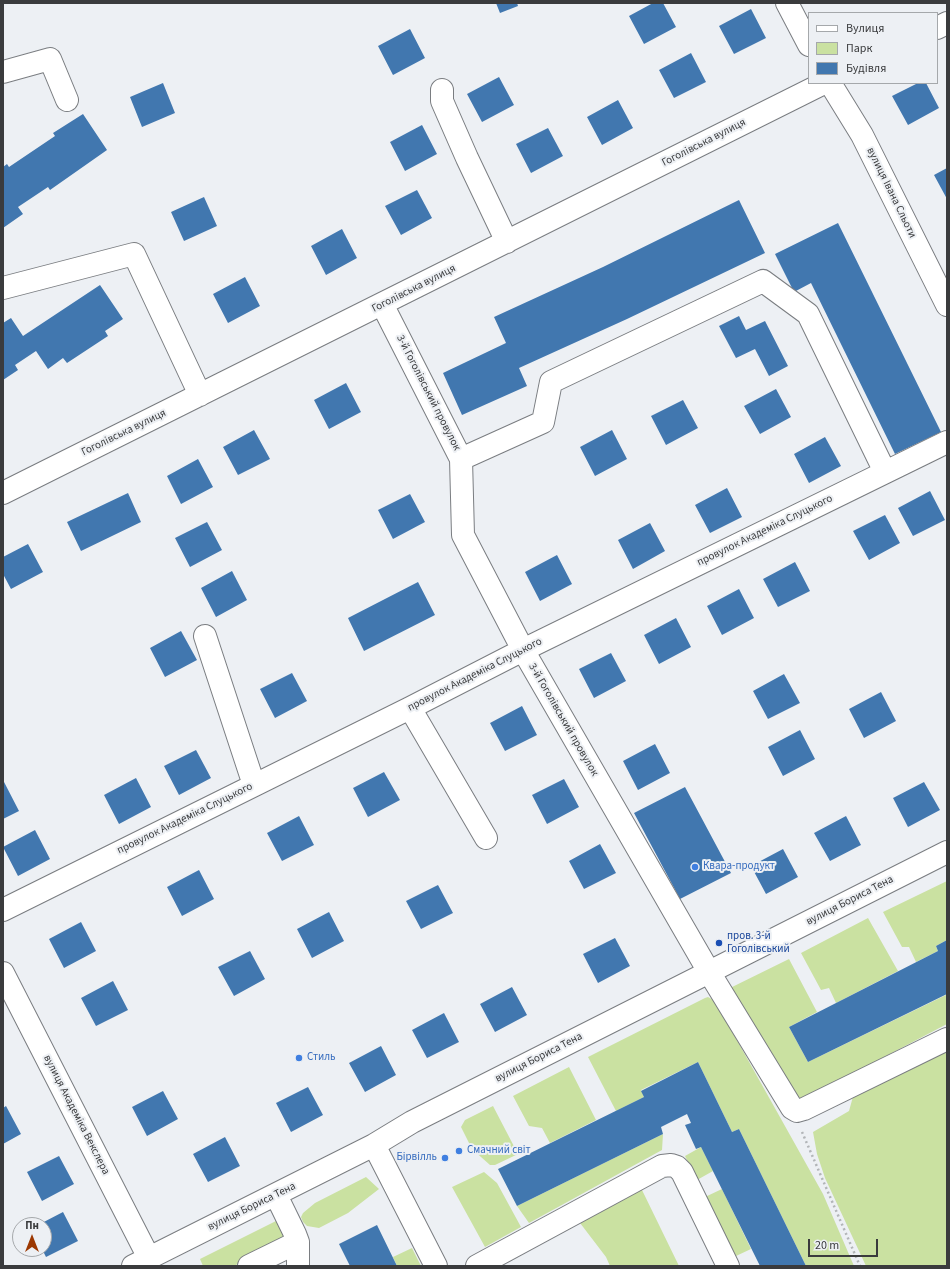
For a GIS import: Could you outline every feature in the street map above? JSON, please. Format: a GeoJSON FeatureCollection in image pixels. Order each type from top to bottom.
{"type":"FeatureCollection","features":[{"type":"Feature","properties":{"kind":"street"},"geometry":{"type":"LineString","coordinates":[[787,3],[808,43]]}},
{"type":"Feature","properties":{"kind":"street"},"geometry":{"type":"LineString","coordinates":[[938,28],[947,23]]}},
{"type":"Feature","properties":{"kind":"street"},"geometry":{"type":"LineString","coordinates":[[3,72],[50,59],[67,100]]}},
{"type":"Feature","properties":{"kind":"street","name":"Гоголівська вулиця"},"geometry":{"type":"LineString","coordinates":[[3,493],[822,84]]}},
{"type":"Feature","properties":{"kind":"street","name":"вулиця Івана Сльоти"},"geometry":{"type":"LineString","coordinates":[[831,84],[862,135],[947,305]]}},
{"type":"Feature","properties":{"kind":"street"},"geometry":{"type":"LineString","coordinates":[[442,90],[442,101],[507,242]]}},
{"type":"Feature","properties":{"kind":"street"},"geometry":{"type":"LineString","coordinates":[[3,288],[134,254],[200,395]]}},
{"type":"Feature","properties":{"kind":"street"},"geometry":{"type":"LineString","coordinates":[[461,459],[543,422],[551,382],[763,281],[808,314],[885,472]]}},
{"type":"Feature","properties":{"kind":"street","name":"3-й Гоголівський провулок"},"geometry":{"type":"LineString","coordinates":[[382,304],[461,459],[463,535],[523,650],[709,972],[792,1108]]}},
{"type":"Feature","properties":{"kind":"street","name":"провулок Академіка Слуцького"},"geometry":{"type":"LineString","coordinates":[[3,910],[410,708],[523,650],[947,442]]}},
{"type":"Feature","properties":{"kind":"street"},"geometry":{"type":"LineString","coordinates":[[205,636],[254,785]]}},
{"type":"Feature","properties":{"kind":"street"},"geometry":{"type":"LineString","coordinates":[[410,708],[486,838]]}},
{"type":"Feature","properties":{"kind":"street","name":"вулиця Бориса Тена"},"geometry":{"type":"LineString","coordinates":[[141,1262],[374,1145],[412,1122],[947,852]]}},
{"type":"Feature","properties":{"kind":"street","name":"вулиця Академіка Векслера"},"geometry":{"type":"LineString","coordinates":[[3,973],[141,1262]]}},
{"type":"Feature","properties":{"kind":"street"},"geometry":{"type":"LineString","coordinates":[[792,1108],[797,1111],[804,1109],[947,1039]]}},
{"type":"Feature","properties":{"kind":"street"},"geometry":{"type":"LineString","coordinates":[[374,1145],[436,1266]]}},
{"type":"Feature","properties":{"kind":"street"},"geometry":{"type":"LineString","coordinates":[[477,1266],[662,1166],[671,1165],[677,1167],[682,1172],[728,1266]]}},
{"type":"Feature","properties":{"kind":"street"},"geometry":{"type":"LineString","coordinates":[[276,1195],[298,1242],[298,1266]]}},
{"type":"Feature","properties":{"kind":"street"},"geometry":{"type":"LineString","coordinates":[[249,1266],[298,1242]]}},
{"type":"Feature","properties":{"kind":"path"},"geometry":{"type":"LineString","coordinates":[[792,1108],[860,1266]]}},
{"type":"Feature","properties":{"kind":"green space"},"geometry":{"type":"Polygon","coordinates":[[[947,881],[947,940],[936,946],[938,951],[916,962],[909,947],[902,947],[883,912],[947,881]]]}},
{"type":"Feature","properties":{"kind":"green space"},"geometry":{"type":"Polygon","coordinates":[[[868,918],[898,971],[836,1003],[829,988],[821,990],[801,953],[868,918]]]}},
{"type":"Feature","properties":{"kind":"green space"},"geometry":{"type":"Polygon","coordinates":[[[789,959],[817,1012],[789,1027],[808,1062],[946,995],[947,1024],[804,1099],[800,1098],[792,1092],[724,991],[789,959]]]}},
{"type":"Feature","properties":{"kind":"green space"},"geometry":{"type":"Polygon","coordinates":[[[708,997],[715,1001],[823,1194],[854,1266],[806,1266],[739,1129],[732,1132],[698,1062],[641,1090],[644,1097],[616,1111],[588,1057],[708,997]]]}},
{"type":"Feature","properties":{"kind":"green space"},"geometry":{"type":"Polygon","coordinates":[[[947,1047],[947,1266],[866,1266],[825,1178],[817,1154],[813,1132],[849,1111],[854,1093],[947,1047]]]}},
{"type":"Feature","properties":{"kind":"green space"},"geometry":{"type":"Polygon","coordinates":[[[569,1067],[596,1120],[550,1143],[542,1128],[529,1126],[513,1096],[569,1067]]]}},
{"type":"Feature","properties":{"kind":"green space"},"geometry":{"type":"Polygon","coordinates":[[[493,1106],[518,1154],[495,1165],[490,1165],[472,1149],[461,1127],[465,1120],[493,1106]]]}},
{"type":"Feature","properties":{"kind":"green space"},"geometry":{"type":"Polygon","coordinates":[[[663,1134],[662,1150],[529,1223],[517,1206],[663,1134]]]}},
{"type":"Feature","properties":{"kind":"green space"},"geometry":{"type":"Polygon","coordinates":[[[701,1147],[713,1171],[697,1180],[685,1156],[701,1147]]]}},
{"type":"Feature","properties":{"kind":"green space"},"geometry":{"type":"Polygon","coordinates":[[[484,1172],[497,1183],[521,1227],[485,1247],[452,1187],[484,1172]]]}},
{"type":"Feature","properties":{"kind":"green space"},"geometry":{"type":"Polygon","coordinates":[[[366,1177],[379,1189],[348,1213],[319,1228],[307,1226],[303,1222],[301,1217],[303,1213],[315,1203],[366,1177]]]}},
{"type":"Feature","properties":{"kind":"green space"},"geometry":{"type":"Polygon","coordinates":[[[639,1187],[642,1190],[679,1266],[610,1266],[606,1257],[577,1219],[639,1187]]]}},
{"type":"Feature","properties":{"kind":"green space"},"geometry":{"type":"Polygon","coordinates":[[[722,1189],[751,1249],[736,1256],[705,1197],[722,1189]]]}},
{"type":"Feature","properties":{"kind":"green space"},"geometry":{"type":"Polygon","coordinates":[[[278,1220],[285,1235],[284,1239],[234,1266],[203,1266],[200,1259],[278,1220]]]}},
{"type":"Feature","properties":{"kind":"green space"},"geometry":{"type":"Polygon","coordinates":[[[412,1248],[421,1266],[397,1266],[393,1257],[412,1248]]]}},
{"type":"Feature","properties":{"kind":"building"},"geometry":{"type":"Polygon","coordinates":[[[496,3],[517,3],[518,6],[500,13],[496,3]]]}},
{"type":"Feature","properties":{"kind":"building"},"geometry":{"type":"Polygon","coordinates":[[[653,3],[663,3],[676,27],[644,44],[629,16],[653,3]]]}},
{"type":"Feature","properties":{"kind":"building"},"geometry":{"type":"Polygon","coordinates":[[[751,9],[766,38],[734,54],[719,26],[751,9]]]}},
{"type":"Feature","properties":{"kind":"building"},"geometry":{"type":"Polygon","coordinates":[[[410,29],[425,58],[393,75],[378,46],[410,29]]]}},
{"type":"Feature","properties":{"kind":"building"},"geometry":{"type":"Polygon","coordinates":[[[691,53],[706,82],[674,98],[659,70],[691,53]]]}},
{"type":"Feature","properties":{"kind":"building"},"geometry":{"type":"Polygon","coordinates":[[[499,77],[514,105],[482,122],[467,94],[499,77]]]}},
{"type":"Feature","properties":{"kind":"building"},"geometry":{"type":"Polygon","coordinates":[[[163,83],[175,113],[142,127],[130,97],[163,83]]]}},
{"type":"Feature","properties":{"kind":"building"},"geometry":{"type":"Polygon","coordinates":[[[916,84],[927,84],[939,108],[908,125],[892,96],[916,84]]]}},
{"type":"Feature","properties":{"kind":"building"},"geometry":{"type":"Polygon","coordinates":[[[618,100],[633,128],[602,145],[587,117],[618,100]]]}},
{"type":"Feature","properties":{"kind":"building"},"geometry":{"type":"Polygon","coordinates":[[[83,114],[107,150],[50,190],[48,187],[18,207],[23,214],[3,228],[3,167],[7,164],[9,167],[55,136],[53,133],[83,114]]]}},
{"type":"Feature","properties":{"kind":"building"},"geometry":{"type":"Polygon","coordinates":[[[422,125],[437,154],[405,171],[390,142],[422,125]]]}},
{"type":"Feature","properties":{"kind":"building"},"geometry":{"type":"Polygon","coordinates":[[[548,128],[563,156],[531,173],[516,144],[548,128]]]}},
{"type":"Feature","properties":{"kind":"building"},"geometry":{"type":"Polygon","coordinates":[[[947,168],[947,199],[934,175],[947,168]]]}},
{"type":"Feature","properties":{"kind":"building"},"geometry":{"type":"Polygon","coordinates":[[[417,190],[432,218],[401,235],[385,206],[417,190]]]}},
{"type":"Feature","properties":{"kind":"building"},"geometry":{"type":"Polygon","coordinates":[[[204,197],[217,226],[184,241],[171,212],[204,197]]]}},
{"type":"Feature","properties":{"kind":"building"},"geometry":{"type":"Polygon","coordinates":[[[739,200],[765,253],[627,319],[519,368],[527,386],[462,415],[443,373],[506,343],[494,317],[603,267],[739,200]]]}},
{"type":"Feature","properties":{"kind":"building"},"geometry":{"type":"Polygon","coordinates":[[[838,223],[941,432],[895,454],[811,283],[794,292],[775,254],[838,223]]]}},
{"type":"Feature","properties":{"kind":"building"},"geometry":{"type":"Polygon","coordinates":[[[342,229],[357,258],[326,275],[311,246],[342,229]]]}},
{"type":"Feature","properties":{"kind":"building"},"geometry":{"type":"Polygon","coordinates":[[[245,277],[260,306],[228,323],[213,294],[245,277]]]}},
{"type":"Feature","properties":{"kind":"building"},"geometry":{"type":"Polygon","coordinates":[[[100,285],[123,319],[105,331],[108,336],[67,363],[63,358],[48,369],[36,351],[15,365],[18,370],[3,380],[3,323],[11,318],[23,336],[100,285]]]}},
{"type":"Feature","properties":{"kind":"building"},"geometry":{"type":"Polygon","coordinates":[[[739,316],[746,330],[765,321],[788,366],[769,376],[755,349],[736,358],[719,326],[739,316]]]}},
{"type":"Feature","properties":{"kind":"building"},"geometry":{"type":"Polygon","coordinates":[[[346,383],[361,412],[329,429],[314,400],[346,383]]]}},
{"type":"Feature","properties":{"kind":"building"},"geometry":{"type":"Polygon","coordinates":[[[776,389],[791,417],[760,434],[744,406],[776,389]]]}},
{"type":"Feature","properties":{"kind":"building"},"geometry":{"type":"Polygon","coordinates":[[[683,400],[698,428],[666,445],[651,416],[683,400]]]}},
{"type":"Feature","properties":{"kind":"building"},"geometry":{"type":"Polygon","coordinates":[[[254,430],[270,459],[238,475],[223,447],[254,430]]]}},
{"type":"Feature","properties":{"kind":"building"},"geometry":{"type":"Polygon","coordinates":[[[612,430],[627,459],[595,476],[580,447],[612,430]]]}},
{"type":"Feature","properties":{"kind":"building"},"geometry":{"type":"Polygon","coordinates":[[[825,437],[841,466],[809,483],[794,454],[825,437]]]}},
{"type":"Feature","properties":{"kind":"building"},"geometry":{"type":"Polygon","coordinates":[[[198,459],[213,487],[181,504],[167,476],[198,459]]]}},
{"type":"Feature","properties":{"kind":"building"},"geometry":{"type":"Polygon","coordinates":[[[727,488],[742,517],[710,533],[695,505],[727,488]]]}},
{"type":"Feature","properties":{"kind":"building"},"geometry":{"type":"Polygon","coordinates":[[[930,491],[945,520],[913,536],[898,508],[930,491]]]}},
{"type":"Feature","properties":{"kind":"building"},"geometry":{"type":"Polygon","coordinates":[[[128,493],[141,522],[81,551],[67,522],[128,493]]]}},
{"type":"Feature","properties":{"kind":"building"},"geometry":{"type":"Polygon","coordinates":[[[410,494],[425,522],[393,539],[378,510],[410,494]]]}},
{"type":"Feature","properties":{"kind":"building"},"geometry":{"type":"Polygon","coordinates":[[[885,515],[900,543],[869,560],[853,531],[885,515]]]}},
{"type":"Feature","properties":{"kind":"building"},"geometry":{"type":"Polygon","coordinates":[[[207,522],[222,550],[190,567],[175,538],[207,522]]]}},
{"type":"Feature","properties":{"kind":"building"},"geometry":{"type":"Polygon","coordinates":[[[650,523],[665,551],[633,569],[618,540],[650,523]]]}},
{"type":"Feature","properties":{"kind":"building"},"geometry":{"type":"Polygon","coordinates":[[[28,544],[43,572],[11,589],[3,574],[3,557],[28,544]]]}},
{"type":"Feature","properties":{"kind":"building"},"geometry":{"type":"Polygon","coordinates":[[[557,555],[572,584],[540,601],[525,572],[557,555]]]}},
{"type":"Feature","properties":{"kind":"building"},"geometry":{"type":"Polygon","coordinates":[[[795,562],[810,591],[778,607],[763,579],[795,562]]]}},
{"type":"Feature","properties":{"kind":"building"},"geometry":{"type":"Polygon","coordinates":[[[232,571],[247,600],[216,617],[201,588],[232,571]]]}},
{"type":"Feature","properties":{"kind":"building"},"geometry":{"type":"Polygon","coordinates":[[[418,582],[435,615],[364,651],[348,618],[418,582]]]}},
{"type":"Feature","properties":{"kind":"building"},"geometry":{"type":"Polygon","coordinates":[[[739,589],[754,618],[722,635],[707,606],[739,589]]]}},
{"type":"Feature","properties":{"kind":"building"},"geometry":{"type":"Polygon","coordinates":[[[676,618],[691,647],[659,664],[644,635],[676,618]]]}},
{"type":"Feature","properties":{"kind":"building"},"geometry":{"type":"Polygon","coordinates":[[[181,631],[197,660],[165,677],[150,648],[181,631]]]}},
{"type":"Feature","properties":{"kind":"building"},"geometry":{"type":"Polygon","coordinates":[[[611,653],[626,681],[594,698],[579,669],[611,653]]]}},
{"type":"Feature","properties":{"kind":"building"},"geometry":{"type":"Polygon","coordinates":[[[292,673],[307,701],[275,718],[260,689],[292,673]]]}},
{"type":"Feature","properties":{"kind":"building"},"geometry":{"type":"Polygon","coordinates":[[[784,674],[800,703],[768,719],[753,691],[784,674]]]}},
{"type":"Feature","properties":{"kind":"building"},"geometry":{"type":"Polygon","coordinates":[[[881,692],[896,721],[864,738],[849,709],[881,692]]]}},
{"type":"Feature","properties":{"kind":"building"},"geometry":{"type":"Polygon","coordinates":[[[522,706],[537,735],[505,751],[490,723],[522,706]]]}},
{"type":"Feature","properties":{"kind":"building"},"geometry":{"type":"Polygon","coordinates":[[[800,730],[815,759],[783,776],[768,747],[800,730]]]}},
{"type":"Feature","properties":{"kind":"building"},"geometry":{"type":"Polygon","coordinates":[[[655,744],[670,773],[638,790],[623,761],[655,744]]]}},
{"type":"Feature","properties":{"kind":"building"},"geometry":{"type":"Polygon","coordinates":[[[196,750],[211,778],[179,795],[164,766],[196,750]]]}},
{"type":"Feature","properties":{"kind":"building"},"geometry":{"type":"Polygon","coordinates":[[[384,772],[400,800],[368,817],[353,788],[384,772]]]}},
{"type":"Feature","properties":{"kind":"building"},"geometry":{"type":"Polygon","coordinates":[[[136,778],[151,807],[119,824],[104,795],[136,778]]]}},
{"type":"Feature","properties":{"kind":"building"},"geometry":{"type":"Polygon","coordinates":[[[564,779],[579,807],[547,824],[532,795],[564,779]]]}},
{"type":"Feature","properties":{"kind":"building"},"geometry":{"type":"Polygon","coordinates":[[[3,780],[19,811],[3,819],[3,780]]]}},
{"type":"Feature","properties":{"kind":"building"},"geometry":{"type":"Polygon","coordinates":[[[924,782],[940,810],[908,827],[893,798],[924,782]]]}},
{"type":"Feature","properties":{"kind":"building"},"geometry":{"type":"Polygon","coordinates":[[[685,787],[731,873],[680,899],[634,813],[685,787]]]}},
{"type":"Feature","properties":{"kind":"building"},"geometry":{"type":"Polygon","coordinates":[[[299,816],[314,845],[282,861],[267,833],[299,816]]]}},
{"type":"Feature","properties":{"kind":"building"},"geometry":{"type":"Polygon","coordinates":[[[846,816],[861,845],[830,861],[814,833],[846,816]]]}},
{"type":"Feature","properties":{"kind":"building"},"geometry":{"type":"Polygon","coordinates":[[[35,830],[50,859],[18,876],[3,847],[35,830]]]}},
{"type":"Feature","properties":{"kind":"building"},"geometry":{"type":"Polygon","coordinates":[[[600,844],[616,873],[584,889],[569,861],[600,844]]]}},
{"type":"Feature","properties":{"kind":"building"},"geometry":{"type":"Polygon","coordinates":[[[783,849],[798,877],[766,894],[751,866],[783,849]]]}},
{"type":"Feature","properties":{"kind":"building"},"geometry":{"type":"Polygon","coordinates":[[[199,870],[214,899],[182,916],[167,887],[199,870]]]}},
{"type":"Feature","properties":{"kind":"building"},"geometry":{"type":"Polygon","coordinates":[[[438,885],[453,913],[421,929],[406,901],[438,885]]]}},
{"type":"Feature","properties":{"kind":"building"},"geometry":{"type":"Polygon","coordinates":[[[329,912],[344,941],[312,958],[297,929],[329,912]]]}},
{"type":"Feature","properties":{"kind":"building"},"geometry":{"type":"Polygon","coordinates":[[[81,922],[96,951],[64,968],[49,939],[81,922]]]}},
{"type":"Feature","properties":{"kind":"building"},"geometry":{"type":"Polygon","coordinates":[[[615,938],[630,966],[598,983],[583,954],[615,938]]]}},
{"type":"Feature","properties":{"kind":"building"},"geometry":{"type":"Polygon","coordinates":[[[947,940],[947,994],[808,1062],[789,1027],[938,951],[936,946],[947,940]]]}},
{"type":"Feature","properties":{"kind":"building"},"geometry":{"type":"Polygon","coordinates":[[[250,951],[265,979],[234,996],[218,967],[250,951]]]}},
{"type":"Feature","properties":{"kind":"building"},"geometry":{"type":"Polygon","coordinates":[[[113,981],[128,1010],[96,1026],[81,998],[113,981]]]}},
{"type":"Feature","properties":{"kind":"building"},"geometry":{"type":"Polygon","coordinates":[[[512,987],[527,1015],[495,1032],[480,1004],[512,987]]]}},
{"type":"Feature","properties":{"kind":"building"},"geometry":{"type":"Polygon","coordinates":[[[444,1013],[459,1042],[427,1058],[412,1030],[444,1013]]]}},
{"type":"Feature","properties":{"kind":"building"},"geometry":{"type":"Polygon","coordinates":[[[381,1046],[396,1075],[365,1092],[349,1063],[381,1046]]]}},
{"type":"Feature","properties":{"kind":"building"},"geometry":{"type":"Polygon","coordinates":[[[698,1062],[732,1132],[739,1129],[806,1266],[760,1266],[701,1147],[696,1149],[685,1125],[691,1123],[687,1114],[661,1127],[663,1134],[517,1206],[498,1169],[644,1097],[641,1091],[698,1062]]]}},
{"type":"Feature","properties":{"kind":"building"},"geometry":{"type":"Polygon","coordinates":[[[308,1087],[323,1115],[291,1132],[276,1103],[308,1087]]]}},
{"type":"Feature","properties":{"kind":"building"},"geometry":{"type":"Polygon","coordinates":[[[163,1091],[178,1119],[147,1136],[132,1107],[163,1091]]]}},
{"type":"Feature","properties":{"kind":"building"},"geometry":{"type":"Polygon","coordinates":[[[6,1106],[21,1134],[3,1144],[3,1108],[6,1106]]]}},
{"type":"Feature","properties":{"kind":"building"},"geometry":{"type":"Polygon","coordinates":[[[225,1137],[240,1166],[208,1182],[193,1154],[225,1137]]]}},
{"type":"Feature","properties":{"kind":"building"},"geometry":{"type":"Polygon","coordinates":[[[59,1156],[74,1184],[42,1201],[27,1172],[59,1156]]]}},
{"type":"Feature","properties":{"kind":"building"},"geometry":{"type":"Polygon","coordinates":[[[63,1212],[78,1241],[52,1254],[52,1218],[63,1212]]]}},
{"type":"Feature","properties":{"kind":"building"},"geometry":{"type":"Polygon","coordinates":[[[377,1225],[397,1266],[350,1266],[339,1244],[377,1225]]]}},
{"type":"Feature","properties":{"kind":"place","name":"Квара-продукт"},"geometry":{"type":"Point","coordinates":[695,867]}},
{"type":"Feature","properties":{"kind":"place","name":"пров. 3-й Гоголівський"},"geometry":{"type":"Point","coordinates":[719,943]}},
{"type":"Feature","properties":{"kind":"place","name":"Стиль"},"geometry":{"type":"Point","coordinates":[299,1058]}},
{"type":"Feature","properties":{"kind":"place","name":"Смачний світ"},"geometry":{"type":"Point","coordinates":[459,1151]}},
{"type":"Feature","properties":{"kind":"place","name":"Бірвілль"},"geometry":{"type":"Point","coordinates":[445,1158]}}]}
